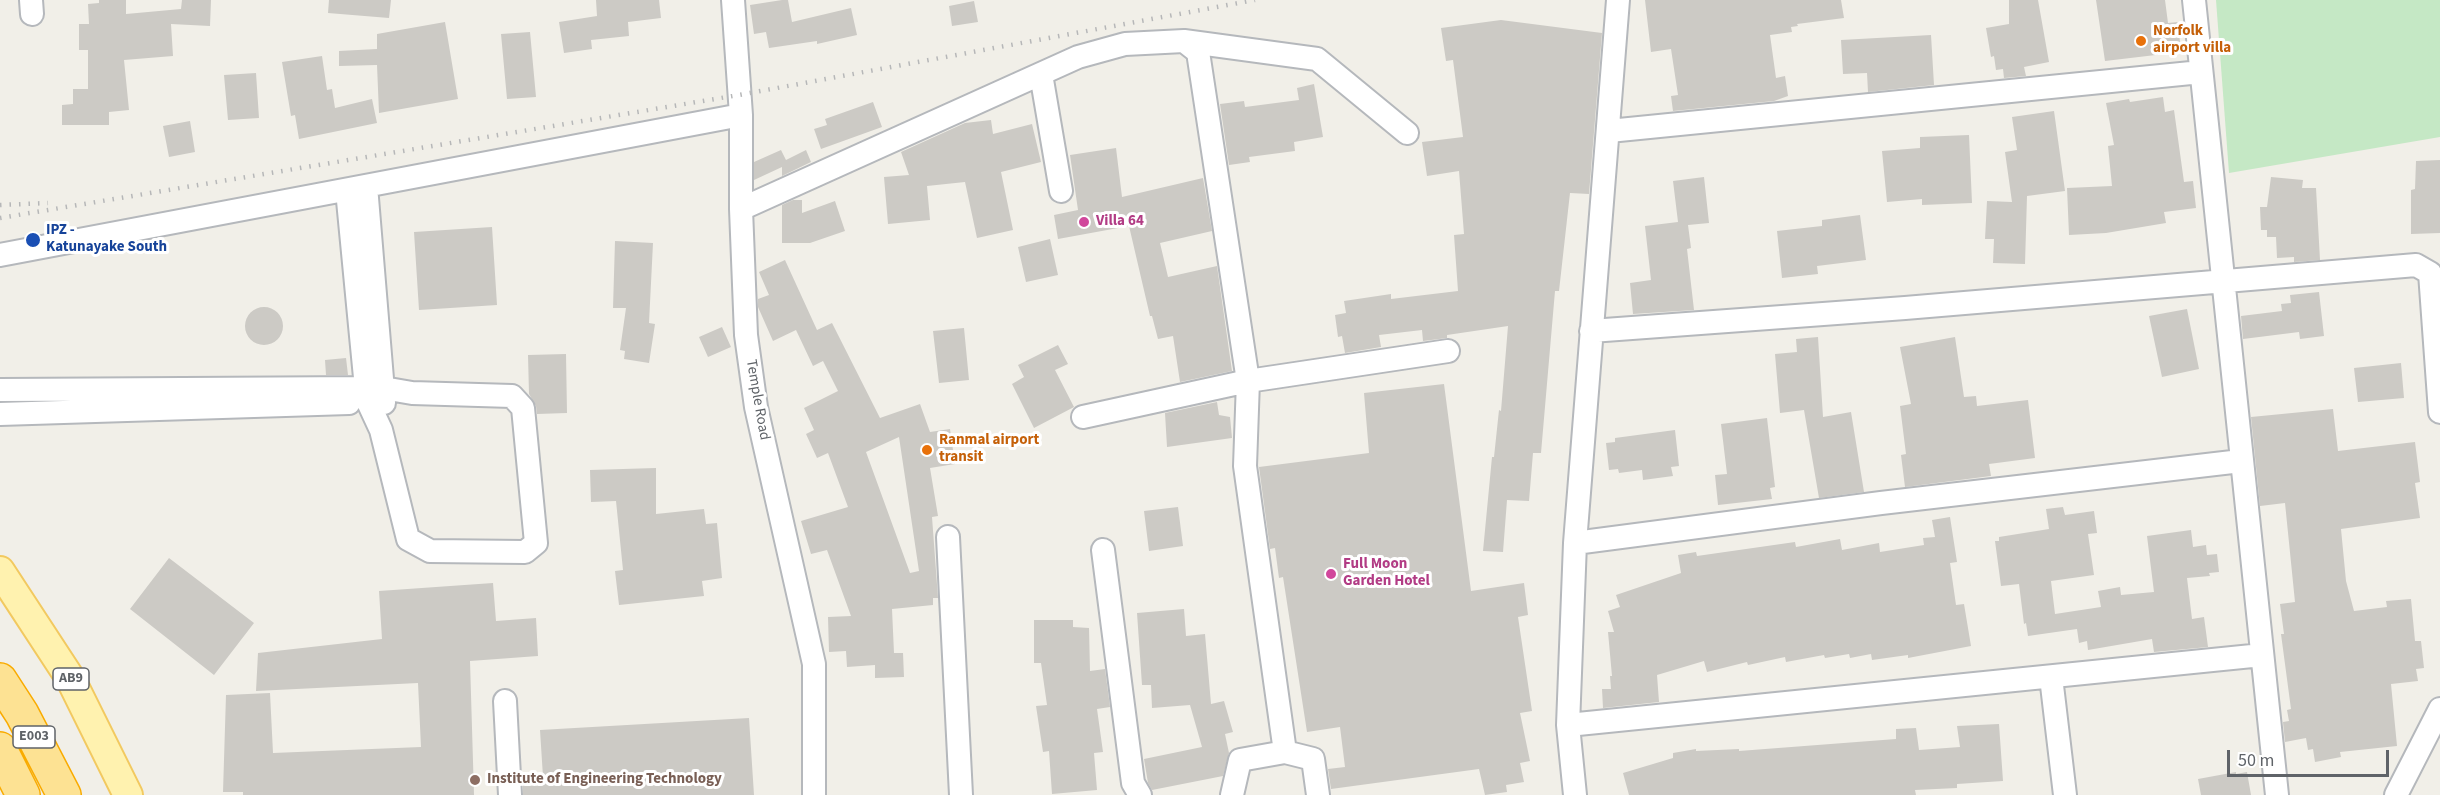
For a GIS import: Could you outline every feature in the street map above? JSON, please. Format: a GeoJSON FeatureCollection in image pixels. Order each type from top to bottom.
{"type":"FeatureCollection","features":[{"type":"Feature","properties":{"kind":"highway","name":"E003"},"geometry":{"type":"LineString","coordinates":[[0,680],[22,714],[64,795]]}},
{"type":"Feature","properties":{"kind":"highway","name":"E003"},"geometry":{"type":"LineString","coordinates":[[0,749],[23,795]]}},
{"type":"Feature","properties":{"kind":"main road","name":"AB9"},"geometry":{"type":"LineString","coordinates":[[0,571],[70,678],[128,795]]}},
{"type":"Feature","properties":{"kind":"street","name":"Temple Road"},"geometry":{"type":"LineString","coordinates":[[733,0],[741,115],[741,209],[746,334],[756,407],[814,664],[814,795]]}},
{"type":"Feature","properties":{"kind":"street"},"geometry":{"type":"LineString","coordinates":[[1575,795],[1568,724],[1575,543],[1618,0]]}},
{"type":"Feature","properties":{"kind":"street"},"geometry":{"type":"LineString","coordinates":[[2193,0],[2277,795]]}},
{"type":"Feature","properties":{"kind":"street"},"geometry":{"type":"LineString","coordinates":[[1184,42],[1198,52],[1248,381],[1245,466],[1285,752]]}},
{"type":"Feature","properties":{"kind":"street"},"geometry":{"type":"LineString","coordinates":[[741,209],[1078,57],[1125,44],[1184,42],[1317,59],[1407,133]]}},
{"type":"Feature","properties":{"kind":"street"},"geometry":{"type":"LineString","coordinates":[[1609,130],[2201,72]]}},
{"type":"Feature","properties":{"kind":"street"},"geometry":{"type":"LineString","coordinates":[[1041,74],[1061,191]]}},
{"type":"Feature","properties":{"kind":"street"},"geometry":{"type":"LineString","coordinates":[[0,255],[741,115]]}},
{"type":"Feature","properties":{"kind":"street"},"geometry":{"type":"LineString","coordinates":[[0,414],[375,395],[412,393],[512,396],[523,408],[536,543],[525,552],[430,551],[408,539],[381,430],[375,395],[356,188]]}},
{"type":"Feature","properties":{"kind":"street"},"geometry":{"type":"LineString","coordinates":[[1591,331],[2416,265],[2430,273],[2440,412]]}},
{"type":"Feature","properties":{"kind":"street"},"geometry":{"type":"LineString","coordinates":[[1083,417],[1248,381],[1448,351]]}},
{"type":"Feature","properties":{"kind":"street"},"geometry":{"type":"LineString","coordinates":[[0,390],[375,395]]}},
{"type":"Feature","properties":{"kind":"street"},"geometry":{"type":"LineString","coordinates":[[1575,543],[1881,503],[2241,462]]}},
{"type":"Feature","properties":{"kind":"street"},"geometry":{"type":"LineString","coordinates":[[948,537],[961,795]]}},
{"type":"Feature","properties":{"kind":"street"},"geometry":{"type":"LineString","coordinates":[[1103,549],[1134,783],[1140,795]]}},
{"type":"Feature","properties":{"kind":"street"},"geometry":{"type":"LineString","coordinates":[[1568,724],[2262,656]]}},
{"type":"Feature","properties":{"kind":"street"},"geometry":{"type":"LineString","coordinates":[[2051,676],[2065,795]]}},
{"type":"Feature","properties":{"kind":"street"},"geometry":{"type":"LineString","coordinates":[[505,701],[510,795]]}},
{"type":"Feature","properties":{"kind":"street"},"geometry":{"type":"LineString","coordinates":[[2396,795],[2440,709]]}},
{"type":"Feature","properties":{"kind":"street"},"geometry":{"type":"LineString","coordinates":[[1232,795],[1240,760],[1285,752],[1313,759],[1318,795]]}},
{"type":"Feature","properties":{"kind":"green space"},"geometry":{"type":"Polygon","coordinates":[[[2216,0],[2440,0],[2440,137],[2229,173],[2216,0]]]}},
{"type":"Feature","properties":{"kind":"building"},"geometry":{"type":"Polygon","coordinates":[[[99,0],[126,0],[126,14],[181,9],[182,0],[211,0],[210,26],[171,24],[173,56],[124,60],[129,110],[109,112],[109,125],[62,125],[62,105],[73,104],[73,89],[88,89],[88,50],[79,50],[79,24],[89,24],[88,4],[99,3],[99,0]]]}},
{"type":"Feature","properties":{"kind":"building"},"geometry":{"type":"Polygon","coordinates":[[[329,0],[391,0],[389,18],[328,13],[329,0]]]}},
{"type":"Feature","properties":{"kind":"building"},"geometry":{"type":"Polygon","coordinates":[[[596,0],[659,0],[661,18],[628,22],[629,36],[591,40],[592,49],[564,53],[559,22],[597,16],[596,0]]]}},
{"type":"Feature","properties":{"kind":"building"},"geometry":{"type":"Polygon","coordinates":[[[788,0],[792,22],[851,8],[857,35],[817,44],[817,41],[769,48],[766,32],[754,34],[750,5],[788,0]]]}},
{"type":"Feature","properties":{"kind":"building"},"geometry":{"type":"Polygon","coordinates":[[[1645,0],[1841,0],[1844,18],[1797,24],[1798,26],[1791,27],[1792,32],[1770,35],[1776,78],[1785,76],[1788,96],[1774,101],[1673,111],[1671,96],[1678,95],[1671,49],[1651,52],[1645,0]]]}},
{"type":"Feature","properties":{"kind":"building"},"geometry":{"type":"Polygon","coordinates":[[[2009,0],[2038,0],[2049,62],[2024,67],[2026,76],[2004,78],[2003,69],[1996,70],[1994,56],[1991,57],[1986,28],[2009,24],[2009,0]]]}},
{"type":"Feature","properties":{"kind":"building"},"geometry":{"type":"Polygon","coordinates":[[[2096,0],[2165,0],[2168,23],[2178,22],[2181,52],[2105,61],[2096,0]]]}},
{"type":"Feature","properties":{"kind":"building"},"geometry":{"type":"Polygon","coordinates":[[[974,1],[978,22],[952,26],[949,6],[974,1]]]}},
{"type":"Feature","properties":{"kind":"building"},"geometry":{"type":"Polygon","coordinates":[[[1501,20],[1602,33],[1589,194],[1570,193],[1559,291],[1555,291],[1541,453],[1533,453],[1529,501],[1507,500],[1503,552],[1483,551],[1492,457],[1494,457],[1499,410],[1501,411],[1508,326],[1423,341],[1422,330],[1379,335],[1381,347],[1345,353],[1342,336],[1338,337],[1335,315],[1346,313],[1344,301],[1391,294],[1391,299],[1458,291],[1454,235],[1464,234],[1459,171],[1427,176],[1422,142],[1463,137],[1453,60],[1446,61],[1441,28],[1501,20]]]}},
{"type":"Feature","properties":{"kind":"building"},"geometry":{"type":"Polygon","coordinates":[[[445,22],[458,99],[379,113],[377,65],[339,66],[339,51],[377,49],[377,34],[445,22]]]}},
{"type":"Feature","properties":{"kind":"building"},"geometry":{"type":"Polygon","coordinates":[[[530,32],[536,97],[507,99],[501,34],[530,32]]]}},
{"type":"Feature","properties":{"kind":"building"},"geometry":{"type":"Polygon","coordinates":[[[1931,35],[1934,85],[1868,92],[1867,73],[1843,74],[1841,40],[1931,35]]]}},
{"type":"Feature","properties":{"kind":"building"},"geometry":{"type":"Polygon","coordinates":[[[322,56],[327,90],[332,89],[335,108],[372,99],[377,123],[299,139],[295,115],[291,116],[282,62],[322,56]]]}},
{"type":"Feature","properties":{"kind":"building"},"geometry":{"type":"Polygon","coordinates":[[[256,73],[259,118],[228,120],[224,75],[256,73]]]}},
{"type":"Feature","properties":{"kind":"building"},"geometry":{"type":"Polygon","coordinates":[[[1314,84],[1323,137],[1294,142],[1295,151],[1249,157],[1250,162],[1229,165],[1220,104],[1244,101],[1245,107],[1299,100],[1297,88],[1314,84]]]}},
{"type":"Feature","properties":{"kind":"building"},"geometry":{"type":"Polygon","coordinates":[[[2163,97],[2165,112],[2174,110],[2184,182],[2193,181],[2196,208],[2164,212],[2166,223],[2106,233],[2069,235],[2067,188],[2112,186],[2108,146],[2114,145],[2106,103],[2163,97]]]}},
{"type":"Feature","properties":{"kind":"building"},"geometry":{"type":"Polygon","coordinates":[[[873,102],[882,127],[821,149],[814,129],[827,125],[825,119],[873,102]]]}},
{"type":"Feature","properties":{"kind":"building"},"geometry":{"type":"Polygon","coordinates":[[[2054,111],[2065,191],[2027,196],[2025,264],[1993,263],[1994,239],[1985,239],[1987,201],[2012,202],[2005,152],[2017,150],[2012,117],[2054,111]]]}},
{"type":"Feature","properties":{"kind":"building"},"geometry":{"type":"Polygon","coordinates":[[[991,120],[993,134],[1032,124],[1041,162],[1001,172],[1013,230],[977,238],[965,182],[927,186],[930,220],[888,224],[884,177],[909,175],[901,152],[965,123],[991,120]]]}},
{"type":"Feature","properties":{"kind":"building"},"geometry":{"type":"Polygon","coordinates":[[[190,121],[195,152],[169,157],[163,126],[190,121]]]}},
{"type":"Feature","properties":{"kind":"building"},"geometry":{"type":"Polygon","coordinates":[[[1969,135],[1972,203],[1922,205],[1922,199],[1887,202],[1882,151],[1920,148],[1920,137],[1969,135]]]}},
{"type":"Feature","properties":{"kind":"building"},"geometry":{"type":"Polygon","coordinates":[[[1116,148],[1122,197],[1203,178],[1212,231],[1160,243],[1168,277],[1217,266],[1232,371],[1180,382],[1173,336],[1158,339],[1152,316],[1150,316],[1129,226],[1058,239],[1054,215],[1078,210],[1070,155],[1116,148]]]}},
{"type":"Feature","properties":{"kind":"building"},"geometry":{"type":"Polygon","coordinates":[[[781,150],[786,160],[806,150],[811,162],[782,176],[782,167],[754,180],[754,162],[781,150]]]}},
{"type":"Feature","properties":{"kind":"building"},"geometry":{"type":"Polygon","coordinates":[[[2440,160],[2440,233],[2411,234],[2411,190],[2415,189],[2416,161],[2440,160]]]}},
{"type":"Feature","properties":{"kind":"building"},"geometry":{"type":"Polygon","coordinates":[[[1704,177],[1709,223],[1688,225],[1691,248],[1687,249],[1694,310],[1633,314],[1630,283],[1651,280],[1645,226],[1678,222],[1673,181],[1704,177]]]}},
{"type":"Feature","properties":{"kind":"building"},"geometry":{"type":"Polygon","coordinates":[[[2271,177],[2303,180],[2302,188],[2316,188],[2320,260],[2294,262],[2294,257],[2277,258],[2276,237],[2267,237],[2267,230],[2261,230],[2260,207],[2267,207],[2271,177]]]}},
{"type":"Feature","properties":{"kind":"building"},"geometry":{"type":"Polygon","coordinates":[[[793,200],[802,200],[802,213],[835,201],[845,231],[810,243],[782,243],[782,205],[793,200]]]}},
{"type":"Feature","properties":{"kind":"building"},"geometry":{"type":"Polygon","coordinates":[[[1860,215],[1866,260],[1817,266],[1818,274],[1782,278],[1777,231],[1822,226],[1822,220],[1860,215]]]}},
{"type":"Feature","properties":{"kind":"building"},"geometry":{"type":"Polygon","coordinates":[[[492,227],[497,305],[419,310],[414,232],[492,227]]]}},
{"type":"Feature","properties":{"kind":"building"},"geometry":{"type":"Polygon","coordinates":[[[1050,239],[1058,275],[1026,282],[1018,247],[1050,239]]]}},
{"type":"Feature","properties":{"kind":"building"},"geometry":{"type":"Polygon","coordinates":[[[615,241],[653,243],[649,323],[655,324],[649,363],[624,359],[625,351],[620,350],[626,308],[613,308],[615,241]]]}},
{"type":"Feature","properties":{"kind":"building"},"geometry":{"type":"Polygon","coordinates":[[[785,260],[817,330],[832,323],[880,418],[920,404],[930,432],[950,429],[955,464],[930,468],[938,516],[932,517],[938,598],[933,598],[933,605],[892,609],[894,653],[903,653],[904,677],[875,678],[875,665],[847,667],[846,651],[829,652],[828,617],[851,616],[827,550],[811,554],[801,521],[848,507],[828,453],[817,458],[806,434],[814,430],[804,408],[838,391],[823,361],[813,366],[796,330],[773,341],[758,307],[758,299],[769,295],[759,272],[785,260]],[[899,437],[866,452],[910,573],[919,571],[899,437]]]}},
{"type":"Feature","properties":{"kind":"building"},"geometry":{"type":"Polygon","coordinates":[[[2319,292],[2324,336],[2300,339],[2299,332],[2243,339],[2241,316],[2282,311],[2281,304],[2291,303],[2290,295],[2319,292]]]}},
{"type":"Feature","properties":{"kind":"building"},"geometry":{"type":"Polygon","coordinates":[[[264,307],[271,308],[277,313],[282,319],[282,333],[277,339],[271,344],[264,345],[257,344],[251,339],[246,333],[245,326],[246,319],[251,313],[257,308],[264,307]]]}},
{"type":"Feature","properties":{"kind":"building"},"geometry":{"type":"Polygon","coordinates":[[[2187,309],[2199,369],[2162,377],[2149,316],[2187,309]]]}},
{"type":"Feature","properties":{"kind":"building"},"geometry":{"type":"Polygon","coordinates":[[[722,327],[731,347],[708,357],[699,337],[722,327]]]}},
{"type":"Feature","properties":{"kind":"building"},"geometry":{"type":"Polygon","coordinates":[[[964,328],[969,380],[939,383],[933,331],[964,328]]]}},
{"type":"Feature","properties":{"kind":"building"},"geometry":{"type":"Polygon","coordinates":[[[1818,337],[1823,417],[1851,412],[1864,492],[1819,498],[1804,410],[1780,413],[1775,354],[1797,352],[1796,339],[1818,337]]]}},
{"type":"Feature","properties":{"kind":"building"},"geometry":{"type":"Polygon","coordinates":[[[1955,337],[1964,397],[1976,396],[1977,406],[2028,400],[2035,458],[1989,464],[1991,476],[1905,487],[1901,455],[1906,454],[1900,406],[1911,404],[1900,347],[1955,337]]]}},
{"type":"Feature","properties":{"kind":"building"},"geometry":{"type":"Polygon","coordinates":[[[1058,345],[1068,364],[1055,370],[1074,407],[1034,428],[1012,384],[1024,377],[1018,365],[1058,345]]]}},
{"type":"Feature","properties":{"kind":"building"},"geometry":{"type":"Polygon","coordinates":[[[566,354],[567,413],[537,414],[536,406],[529,394],[528,355],[566,354]]]}},
{"type":"Feature","properties":{"kind":"building"},"geometry":{"type":"Polygon","coordinates":[[[346,358],[348,375],[326,375],[325,360],[346,358]]]}},
{"type":"Feature","properties":{"kind":"building"},"geometry":{"type":"Polygon","coordinates":[[[2401,363],[2404,398],[2358,402],[2354,368],[2401,363]]]}},
{"type":"Feature","properties":{"kind":"building","name":"Full Moon Garden Hotel"},"geometry":{"type":"Polygon","coordinates":[[[1444,384],[1471,591],[1524,583],[1528,615],[1518,617],[1532,711],[1520,713],[1530,761],[1520,763],[1524,782],[1506,785],[1507,792],[1485,795],[1479,769],[1331,789],[1328,769],[1345,767],[1340,727],[1307,732],[1283,577],[1279,578],[1275,548],[1270,549],[1259,467],[1369,453],[1364,393],[1444,384]]]}},
{"type":"Feature","properties":{"kind":"building"},"geometry":{"type":"Polygon","coordinates":[[[1217,402],[1219,415],[1230,417],[1232,438],[1167,447],[1165,413],[1217,402]]]}},
{"type":"Feature","properties":{"kind":"building"},"geometry":{"type":"Polygon","coordinates":[[[2333,409],[2338,451],[2415,442],[2420,482],[2415,483],[2420,518],[2341,529],[2346,581],[2354,611],[2387,607],[2386,601],[2411,599],[2415,641],[2421,641],[2424,668],[2416,669],[2418,681],[2391,684],[2397,746],[2340,752],[2341,757],[2315,762],[2313,749],[2308,750],[2306,738],[2285,742],[2283,722],[2289,721],[2287,710],[2291,709],[2281,634],[2284,634],[2280,604],[2295,602],[2285,503],[2260,506],[2251,417],[2333,409]]]}},
{"type":"Feature","properties":{"kind":"building"},"geometry":{"type":"Polygon","coordinates":[[[1767,418],[1775,487],[1770,488],[1772,499],[1718,505],[1715,475],[1727,474],[1721,424],[1767,418]]]}},
{"type":"Feature","properties":{"kind":"building"},"geometry":{"type":"Polygon","coordinates":[[[1675,430],[1679,466],[1671,467],[1673,476],[1643,480],[1642,470],[1619,473],[1618,469],[1609,470],[1606,443],[1615,442],[1615,438],[1675,430]]]}},
{"type":"Feature","properties":{"kind":"building"},"geometry":{"type":"Polygon","coordinates":[[[656,468],[656,514],[704,509],[706,524],[717,523],[722,578],[702,581],[704,596],[619,605],[615,571],[623,570],[616,501],[591,502],[590,470],[656,468]]]}},
{"type":"Feature","properties":{"kind":"building"},"geometry":{"type":"Polygon","coordinates":[[[1178,507],[1183,546],[1149,551],[1144,511],[1178,507]]]}},
{"type":"Feature","properties":{"kind":"building"},"geometry":{"type":"Polygon","coordinates":[[[2063,507],[2065,515],[2094,511],[2097,533],[2088,534],[2094,575],[2051,581],[2055,614],[2101,607],[2098,591],[2120,587],[2121,595],[2154,592],[2147,536],[2191,530],[2193,547],[2206,545],[2207,555],[2217,554],[2219,572],[2209,573],[2210,576],[2187,578],[2192,619],[2204,617],[2208,647],[2154,652],[2152,639],[2088,650],[2087,641],[2079,643],[2077,629],[2028,636],[2026,623],[2024,624],[2019,584],[2001,586],[1995,541],[1999,541],[1999,537],[2049,529],[2046,509],[2063,507]]]}},
{"type":"Feature","properties":{"kind":"building"},"geometry":{"type":"Polygon","coordinates":[[[1950,517],[1957,562],[1950,563],[1956,605],[1964,604],[1971,646],[1908,658],[1908,655],[1872,660],[1871,654],[1850,658],[1849,654],[1825,658],[1824,655],[1786,662],[1785,657],[1748,665],[1747,662],[1707,672],[1704,661],[1657,675],[1659,702],[1603,708],[1602,689],[1611,689],[1610,676],[1612,676],[1608,632],[1614,632],[1608,611],[1620,607],[1616,595],[1681,573],[1678,555],[1696,552],[1697,556],[1795,542],[1796,547],[1840,539],[1842,550],[1879,543],[1880,552],[1924,545],[1923,538],[1935,537],[1932,520],[1950,517]]]}},
{"type":"Feature","properties":{"kind":"building"},"geometry":{"type":"Polygon","coordinates":[[[169,558],[254,623],[214,675],[130,609],[169,558]]]}},
{"type":"Feature","properties":{"kind":"building"},"geometry":{"type":"Polygon","coordinates":[[[493,583],[496,621],[536,618],[538,656],[470,661],[474,795],[243,795],[243,792],[223,792],[226,695],[270,693],[273,753],[421,747],[418,683],[256,691],[258,653],[382,639],[379,591],[493,583]]]}},
{"type":"Feature","properties":{"kind":"building"},"geometry":{"type":"Polygon","coordinates":[[[1184,609],[1186,636],[1205,634],[1211,704],[1224,701],[1233,732],[1225,734],[1229,753],[1223,776],[1152,790],[1148,783],[1144,759],[1202,747],[1190,705],[1152,708],[1151,685],[1142,685],[1137,613],[1184,609]]]}},
{"type":"Feature","properties":{"kind":"building"},"geometry":{"type":"Polygon","coordinates":[[[1034,620],[1073,620],[1073,627],[1089,628],[1090,671],[1105,669],[1110,707],[1097,709],[1103,752],[1094,753],[1097,790],[1052,794],[1049,751],[1043,752],[1036,706],[1047,705],[1041,663],[1034,663],[1034,620]]]}},
{"type":"Feature","properties":{"kind":"building"},"geometry":{"type":"Polygon","coordinates":[[[749,718],[754,795],[523,795],[523,778],[543,777],[540,730],[749,718]]]}},
{"type":"Feature","properties":{"kind":"building"},"geometry":{"type":"Polygon","coordinates":[[[1999,724],[2003,781],[1957,784],[1957,788],[1915,790],[1916,795],[1629,795],[1623,773],[1673,758],[1673,753],[1696,749],[1696,751],[1739,749],[1739,751],[1896,739],[1896,729],[1916,728],[1919,750],[1960,747],[1957,726],[1999,724]]]}},
{"type":"Feature","properties":{"kind":"building"},"geometry":{"type":"Polygon","coordinates":[[[2236,772],[2236,774],[2247,772],[2251,795],[2201,795],[2198,779],[2236,772]]]}},
{"type":"Feature","properties":{"kind":"railway"},"geometry":{"type":"LineString","coordinates":[[0,218],[739,95],[1255,0]]}},
{"type":"Feature","properties":{"kind":"railway"},"geometry":{"type":"LineString","coordinates":[[0,205],[48,203]]}},
{"type":"Feature","properties":{"kind":"place","name":"Norfolk airport villa"},"geometry":{"type":"Point","coordinates":[2141,41]}},
{"type":"Feature","properties":{"kind":"place","name":"Villa 64"},"geometry":{"type":"Point","coordinates":[1084,222]}},
{"type":"Feature","properties":{"kind":"place","name":"IPZ - Katunayake South"},"geometry":{"type":"Point","coordinates":[33,240]}},
{"type":"Feature","properties":{"kind":"place","name":"Ranmal airport transit"},"geometry":{"type":"Point","coordinates":[927,450]}},
{"type":"Feature","properties":{"kind":"place","name":"Full Moon Garden Hotel"},"geometry":{"type":"Point","coordinates":[1331,574]}},
{"type":"Feature","properties":{"kind":"place","name":"Institute of Engineering Technology"},"geometry":{"type":"Point","coordinates":[475,780]}}]}
